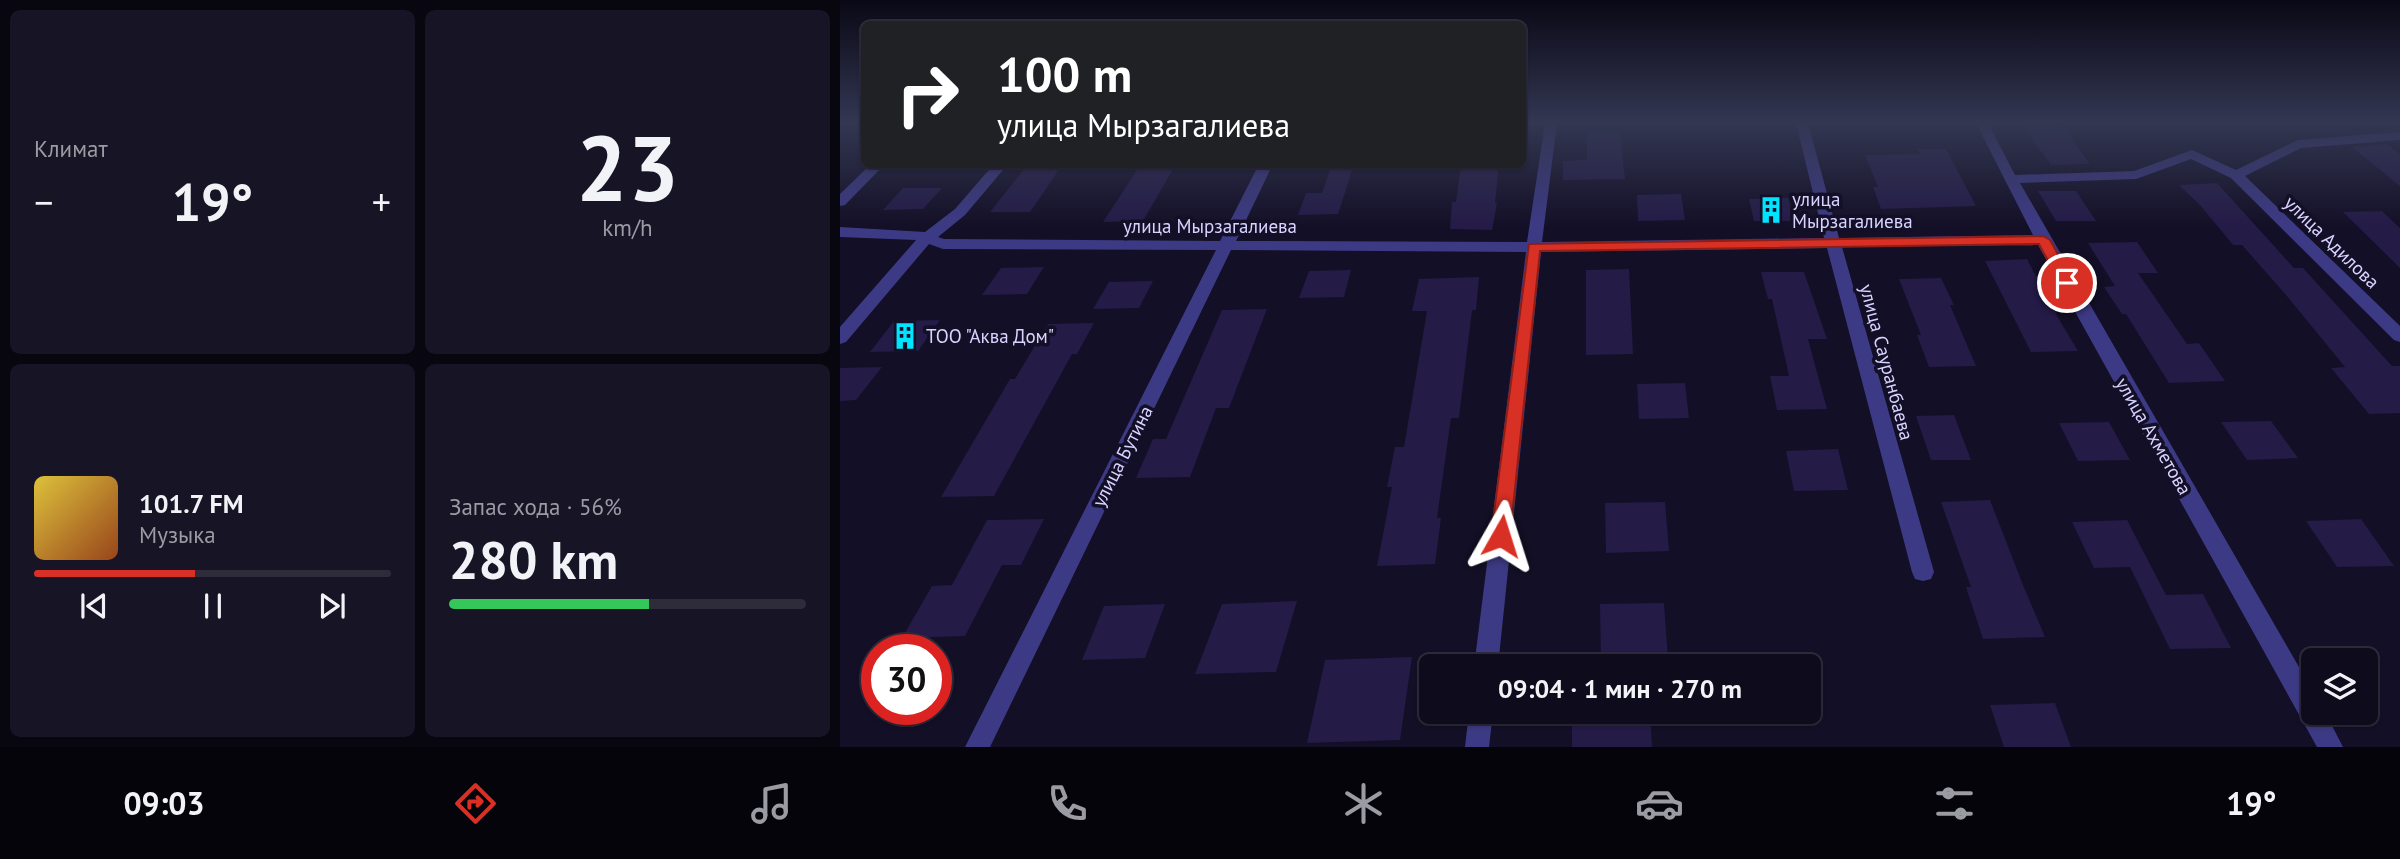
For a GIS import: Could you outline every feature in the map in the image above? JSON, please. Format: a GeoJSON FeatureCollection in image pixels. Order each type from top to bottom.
{"type":"FeatureCollection","features":[{"type":"Feature","properties":{"kind":"street"},"geometry":{"type":"LineString","coordinates":[[1487,654],[1546,158]]}},
{"type":"Feature","properties":{"kind":"street","name":"улица Сауранбаева"},"geometry":{"type":"LineString","coordinates":[[1811,158],[1923,572]]}},
{"type":"Feature","properties":{"kind":"street","name":"улица Ахметова"},"geometry":{"type":"LineString","coordinates":[[2000,158],[2043,240],[2331,747]]}},
{"type":"Feature","properties":{"kind":"street","name":"улица Адилова"},"geometry":{"type":"LineString","coordinates":[[2011,179],[2136,175],[2182,158]]}},
{"type":"Feature","properties":{"kind":"street","name":"улица Адилова"},"geometry":{"type":"LineString","coordinates":[[2200,158],[2236,175],[2400,336]]}},
{"type":"Feature","properties":{"kind":"street"},"geometry":{"type":"LineString","coordinates":[[2236,175],[2270,158]]}},
{"type":"Feature","properties":{"kind":"street"},"geometry":{"type":"LineString","coordinates":[[840,202],[875,168]]}},
{"type":"Feature","properties":{"kind":"street"},"geometry":{"type":"LineString","coordinates":[[840,338],[915,247],[929,239],[960,212],[998,168]]}},
{"type":"Feature","properties":{"kind":"street","name":"улица Бутина"},"geometry":{"type":"LineString","coordinates":[[977,747],[1264,168]]}},
{"type":"Feature","properties":{"kind":"street","name":"улица Мырзагалиева"},"geometry":{"type":"LineString","coordinates":[[840,232],[918,234],[943,244],[1534,247],[1834,245],[2043,240]]}},
{"type":"Feature","properties":{"kind":"street"},"geometry":{"type":"LineString","coordinates":[[1477,747],[1480,724]]}},
{"type":"Feature","properties":{"kind":"building"},"geometry":{"type":"Polygon","coordinates":[[[1587,158],[1623,158],[1625,179],[1563,180],[1563,161],[1587,160],[1587,158]]]}},
{"type":"Feature","properties":{"kind":"building"},"geometry":{"type":"Polygon","coordinates":[[[1866,158],[1951,158],[1976,206],[1881,209],[1873,187],[1878,187],[1866,158]]]}},
{"type":"Feature","properties":{"kind":"building"},"geometry":{"type":"Polygon","coordinates":[[[2046,158],[2086,158],[2090,164],[2051,165],[2046,158]]]}},
{"type":"Feature","properties":{"kind":"building"},"geometry":{"type":"Polygon","coordinates":[[[2365,158],[2400,158],[2400,186],[2365,158]]]}},
{"type":"Feature","properties":{"kind":"building"},"geometry":{"type":"Polygon","coordinates":[[[1025,168],[1060,168],[1030,212],[990,212],[1025,168]]]}},
{"type":"Feature","properties":{"kind":"building"},"geometry":{"type":"Polygon","coordinates":[[[1138,168],[1174,168],[1143,221],[1103,222],[1138,168]]]}},
{"type":"Feature","properties":{"kind":"building"},"geometry":{"type":"Polygon","coordinates":[[[1331,168],[1353,168],[1338,214],[1298,215],[1306,193],[1322,193],[1331,168]]]}},
{"type":"Feature","properties":{"kind":"building"},"geometry":{"type":"Polygon","coordinates":[[[1460,168],[1499,168],[1497,203],[1492,230],[1450,229],[1452,202],[1456,202],[1460,168]]]}},
{"type":"Feature","properties":{"kind":"building"},"geometry":{"type":"Polygon","coordinates":[[[2217,183],[2294,268],[2303,268],[2392,366],[2400,366],[2400,413],[2369,414],[2331,368],[2345,367],[2286,295],[2242,245],[2233,245],[2200,205],[2179,185],[2217,183]]]}},
{"type":"Feature","properties":{"kind":"building"},"geometry":{"type":"Polygon","coordinates":[[[903,188],[942,188],[923,209],[883,210],[903,188]]]}},
{"type":"Feature","properties":{"kind":"building"},"geometry":{"type":"Polygon","coordinates":[[[2038,191],[2076,191],[2096,221],[2056,221],[2038,191]]]}},
{"type":"Feature","properties":{"kind":"building"},"geometry":{"type":"Polygon","coordinates":[[[1681,194],[1685,220],[1638,221],[1637,195],[1681,194]]]}},
{"type":"Feature","properties":{"kind":"building","name":"улица Мырзагалиева"},"geometry":{"type":"Polygon","coordinates":[[[1788,198],[1794,221],[1754,221],[1749,199],[1788,198]]]}},
{"type":"Feature","properties":{"kind":"building"},"geometry":{"type":"Polygon","coordinates":[[[2382,211],[2400,228],[2400,268],[2343,212],[2382,211]]]}},
{"type":"Feature","properties":{"kind":"building"},"geometry":{"type":"Polygon","coordinates":[[[2137,242],[2158,273],[2138,273],[2187,344],[2199,343],[2225,381],[2169,383],[2126,314],[2122,314],[2104,287],[2115,286],[2088,243],[2137,242]]]}},
{"type":"Feature","properties":{"kind":"building"},"geometry":{"type":"Polygon","coordinates":[[[2027,259],[2078,351],[2031,352],[1985,261],[2027,259]]]}},
{"type":"Feature","properties":{"kind":"building"},"geometry":{"type":"Polygon","coordinates":[[[1044,267],[1027,294],[982,295],[1001,268],[1044,267]]]}},
{"type":"Feature","properties":{"kind":"building"},"geometry":{"type":"Polygon","coordinates":[[[1629,269],[1633,354],[1586,355],[1586,270],[1629,269]]]}},
{"type":"Feature","properties":{"kind":"building"},"geometry":{"type":"Polygon","coordinates":[[[1351,270],[1344,297],[1299,298],[1309,271],[1351,270]]]}},
{"type":"Feature","properties":{"kind":"building"},"geometry":{"type":"Polygon","coordinates":[[[1761,272],[1804,272],[1827,339],[1808,339],[1827,409],[1777,410],[1770,376],[1789,376],[1772,299],[1768,299],[1761,272]]]}},
{"type":"Feature","properties":{"kind":"building"},"geometry":{"type":"Polygon","coordinates":[[[1479,277],[1476,310],[1472,310],[1459,418],[1451,418],[1437,518],[1441,518],[1435,564],[1377,566],[1392,487],[1387,487],[1395,447],[1404,447],[1427,311],[1412,311],[1419,279],[1479,277]]]}},
{"type":"Feature","properties":{"kind":"building"},"geometry":{"type":"Polygon","coordinates":[[[1941,278],[1954,305],[1950,305],[1976,366],[1929,367],[1917,335],[1921,335],[1899,279],[1941,278]]]}},
{"type":"Feature","properties":{"kind":"building"},"geometry":{"type":"Polygon","coordinates":[[[1153,281],[1139,308],[1093,309],[1109,282],[1153,281]]]}},
{"type":"Feature","properties":{"kind":"building"},"geometry":{"type":"Polygon","coordinates":[[[1267,309],[1229,408],[1216,408],[1190,477],[1136,478],[1153,439],[1166,439],[1222,310],[1267,309]]]}},
{"type":"Feature","properties":{"kind":"building","name":"ТОО \"Аква Дом\""},"geometry":{"type":"Polygon","coordinates":[[[940,320],[918,351],[870,352],[894,321],[940,320]]]}},
{"type":"Feature","properties":{"kind":"building"},"geometry":{"type":"Polygon","coordinates":[[[1094,323],[1077,354],[1072,354],[994,496],[941,497],[1010,379],[1015,379],[1048,324],[1094,323]]]}},
{"type":"Feature","properties":{"kind":"building"},"geometry":{"type":"Polygon","coordinates":[[[882,367],[856,400],[840,401],[840,368],[882,367]]]}},
{"type":"Feature","properties":{"kind":"building"},"geometry":{"type":"Polygon","coordinates":[[[1685,383],[1689,418],[1639,419],[1637,384],[1685,383]]]}},
{"type":"Feature","properties":{"kind":"building"},"geometry":{"type":"Polygon","coordinates":[[[1954,415],[1971,460],[1931,460],[1916,416],[1954,415]]]}},
{"type":"Feature","properties":{"kind":"building"},"geometry":{"type":"Polygon","coordinates":[[[2271,421],[2298,458],[2247,460],[2221,422],[2271,421]]]}},
{"type":"Feature","properties":{"kind":"building"},"geometry":{"type":"Polygon","coordinates":[[[2109,422],[2130,460],[2078,461],[2059,423],[2109,422]]]}},
{"type":"Feature","properties":{"kind":"building"},"geometry":{"type":"Polygon","coordinates":[[[1838,449],[1848,490],[1794,491],[1786,451],[1838,449]]]}},
{"type":"Feature","properties":{"kind":"building"},"geometry":{"type":"Polygon","coordinates":[[[1990,500],[2045,637],[1983,639],[1966,587],[1971,587],[1941,502],[1990,500]]]}},
{"type":"Feature","properties":{"kind":"building"},"geometry":{"type":"Polygon","coordinates":[[[1665,502],[1669,551],[1606,553],[1605,503],[1665,502]]]}},
{"type":"Feature","properties":{"kind":"building"},"geometry":{"type":"Polygon","coordinates":[[[1044,519],[1021,565],[1002,565],[965,636],[904,634],[932,586],[952,585],[987,520],[1044,519]]]}},
{"type":"Feature","properties":{"kind":"building"},"geometry":{"type":"Polygon","coordinates":[[[2361,519],[2394,566],[2337,567],[2306,521],[2361,519]]]}},
{"type":"Feature","properties":{"kind":"building"},"geometry":{"type":"Polygon","coordinates":[[[2127,520],[2166,595],[2203,594],[2231,648],[2170,649],[2130,567],[2094,568],[2072,522],[2127,520]]]}},
{"type":"Feature","properties":{"kind":"building"},"geometry":{"type":"Polygon","coordinates":[[[1297,601],[1276,672],[1195,674],[1222,604],[1297,601]]]}},
{"type":"Feature","properties":{"kind":"building"},"geometry":{"type":"Polygon","coordinates":[[[1664,603],[1668,654],[1601,654],[1600,604],[1664,603]]]}},
{"type":"Feature","properties":{"kind":"building"},"geometry":{"type":"Polygon","coordinates":[[[1165,604],[1145,658],[1082,660],[1104,606],[1165,604]]]}},
{"type":"Feature","properties":{"kind":"building"},"geometry":{"type":"Polygon","coordinates":[[[1412,657],[1400,740],[1307,743],[1325,660],[1412,657]]]}},
{"type":"Feature","properties":{"kind":"building"},"geometry":{"type":"Polygon","coordinates":[[[2055,703],[2071,747],[2004,747],[1990,705],[2055,703]]]}},
{"type":"Feature","properties":{"kind":"building"},"geometry":{"type":"Polygon","coordinates":[[[1572,724],[1651,724],[1652,747],[1572,747],[1572,724]]]}},
{"type":"Feature","properties":{"kind":"place","name":"улица Мырзагалиева"},"geometry":{"type":"Point","coordinates":[1771,210]}},
{"type":"Feature","properties":{"kind":"place","name":"ТОО \"Аква Дом\""},"geometry":{"type":"Point","coordinates":[905,336]}},
{"type":"Feature","properties":{"kind":"route"},"geometry":{"type":"LineString","coordinates":[[1501,536],[1534,247],[1834,245],[2043,240],[2067,283]]}}]}
